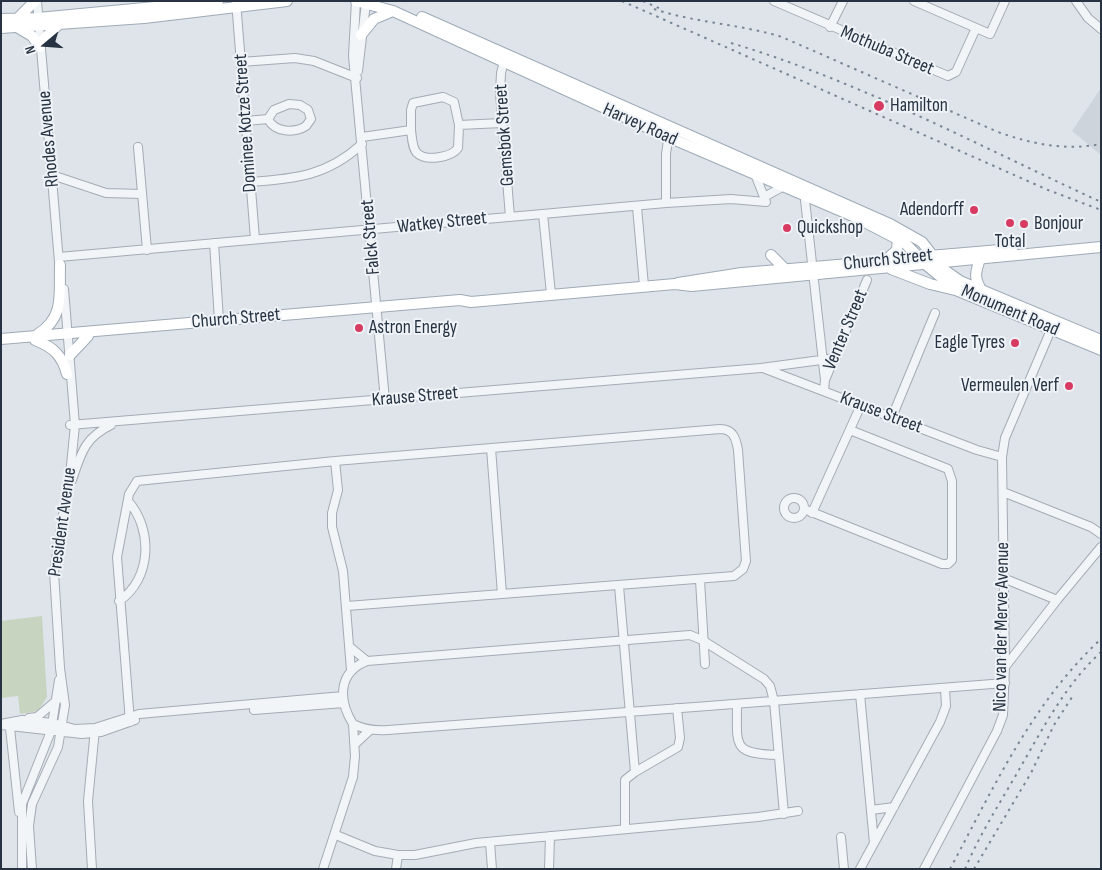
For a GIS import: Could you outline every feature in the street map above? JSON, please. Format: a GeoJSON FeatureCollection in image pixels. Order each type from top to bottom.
{"type":"FeatureCollection","features":[{"type":"Feature","properties":{"kind":"main road"},"geometry":{"type":"LineString","coordinates":[[17,23],[36,1]]}},
{"type":"Feature","properties":{"kind":"main road"},"geometry":{"type":"LineString","coordinates":[[1,28],[17,23],[218,1]]}},
{"type":"Feature","properties":{"kind":"main road"},"geometry":{"type":"LineString","coordinates":[[38,22],[58,25],[160,17],[236,4],[287,1]]}},
{"type":"Feature","properties":{"kind":"main road","name":"Harvey Road"},"geometry":{"type":"LineString","coordinates":[[363,2],[390,5],[668,137],[784,186],[809,192]]}},
{"type":"Feature","properties":{"kind":"main road"},"geometry":{"type":"LineString","coordinates":[[361,35],[390,5]]}},
{"type":"Feature","properties":{"kind":"main road"},"geometry":{"type":"LineString","coordinates":[[1,19],[17,23],[40,45],[58,25]]}},
{"type":"Feature","properties":{"kind":"main road","name":"Harvey Road"},"geometry":{"type":"LineString","coordinates":[[505,58],[671,127],[857,213],[890,224],[919,240],[936,259]]}},
{"type":"Feature","properties":{"kind":"main road","name":"Harvey Road"},"geometry":{"type":"LineString","coordinates":[[857,213],[898,238],[922,261]]}},
{"type":"Feature","properties":{"kind":"main road"},"geometry":{"type":"LineString","coordinates":[[890,224],[924,239],[946,254]]}},
{"type":"Feature","properties":{"kind":"main road"},"geometry":{"type":"LineString","coordinates":[[898,238],[896,253],[886,264],[937,286],[958,291]]}},
{"type":"Feature","properties":{"kind":"main road","name":"Church Street"},"geometry":{"type":"LineString","coordinates":[[936,259],[946,254],[1101,241]]}},
{"type":"Feature","properties":{"kind":"main road","name":"Church Street"},"geometry":{"type":"LineString","coordinates":[[66,335],[88,336],[460,300],[471,302],[675,284],[692,286],[936,259],[980,259],[1101,247]]}},
{"type":"Feature","properties":{"kind":"main road"},"geometry":{"type":"LineString","coordinates":[[762,272],[771,255],[786,270]]}},
{"type":"Feature","properties":{"kind":"main road","name":"Monument Road"},"geometry":{"type":"LineString","coordinates":[[936,259],[954,278],[1101,350]]}},
{"type":"Feature","properties":{"kind":"main road"},"geometry":{"type":"LineString","coordinates":[[980,259],[975,278],[982,291]]}},
{"type":"Feature","properties":{"kind":"main road"},"geometry":{"type":"LineString","coordinates":[[59,261],[57,315],[50,326],[35,338],[53,349],[60,356],[67,374]]}},
{"type":"Feature","properties":{"kind":"main road","name":"Monument Road"},"geometry":{"type":"LineString","coordinates":[[922,261],[958,291],[1101,340]]}},
{"type":"Feature","properties":{"kind":"main road","name":"Church Street"},"geometry":{"type":"LineString","coordinates":[[675,284],[691,279],[762,272],[786,270],[813,272]]}},
{"type":"Feature","properties":{"kind":"main road","name":"Church Street"},"geometry":{"type":"LineString","coordinates":[[1,343],[220,320],[377,309]]}},
{"type":"Feature","properties":{"kind":"main road"},"geometry":{"type":"LineString","coordinates":[[70,355],[79,343],[88,336]]}},
{"type":"Feature","properties":{"kind":"main road","name":"Church Street"},"geometry":{"type":"LineString","coordinates":[[1,339],[35,338]]}},
{"type":"Feature","properties":{"kind":"street","name":"Rhodes Avenue"},"geometry":{"type":"LineString","coordinates":[[36,1],[66,335]]}},
{"type":"Feature","properties":{"kind":"street","name":"Mothuba Street"},"geometry":{"type":"LineString","coordinates":[[774,1],[830,27],[948,76],[956,72],[976,28]]}},
{"type":"Feature","properties":{"kind":"street"},"geometry":{"type":"LineString","coordinates":[[830,27],[842,1]]}},
{"type":"Feature","properties":{"kind":"street"},"geometry":{"type":"LineString","coordinates":[[914,1],[990,34],[1005,1]]}},
{"type":"Feature","properties":{"kind":"street"},"geometry":{"type":"LineString","coordinates":[[1076,1],[1088,18],[1101,29]]}},
{"type":"Feature","properties":{"kind":"street","name":"Falck Street"},"geometry":{"type":"LineString","coordinates":[[356,77],[363,2]]}},
{"type":"Feature","properties":{"kind":"street","name":"Falck Street"},"geometry":{"type":"LineString","coordinates":[[363,2],[352,45],[385,400]]}},
{"type":"Feature","properties":{"kind":"street","name":"Dominee Kotze Street"},"geometry":{"type":"LineString","coordinates":[[236,4],[255,240]]}},
{"type":"Feature","properties":{"kind":"street"},"geometry":{"type":"LineString","coordinates":[[241,62],[295,58],[314,61],[356,77]]}},
{"type":"Feature","properties":{"kind":"street","name":"Gemsbok Street"},"geometry":{"type":"LineString","coordinates":[[505,58],[500,88],[510,217]]}},
{"type":"Feature","properties":{"kind":"street"},"geometry":{"type":"LineString","coordinates":[[443,97],[454,102],[459,125],[458,148],[451,154],[426,157],[417,153],[413,146],[411,130],[413,103],[443,97]]}},
{"type":"Feature","properties":{"kind":"street"},"geometry":{"type":"LineString","coordinates":[[246,121],[268,119],[278,107],[294,104],[308,110],[311,119],[301,129],[288,131],[274,126],[268,119]]}},
{"type":"Feature","properties":{"kind":"street"},"geometry":{"type":"LineString","coordinates":[[459,125],[502,123]]}},
{"type":"Feature","properties":{"kind":"street"},"geometry":{"type":"LineString","coordinates":[[666,204],[668,137],[671,127]]}},
{"type":"Feature","properties":{"kind":"street"},"geometry":{"type":"LineString","coordinates":[[250,182],[286,179],[316,173],[343,160],[362,140],[411,130]]}},
{"type":"Feature","properties":{"kind":"street"},"geometry":{"type":"LineString","coordinates":[[138,147],[147,250]]}},
{"type":"Feature","properties":{"kind":"street"},"geometry":{"type":"LineString","coordinates":[[755,174],[766,199],[784,186]]}},
{"type":"Feature","properties":{"kind":"street"},"geometry":{"type":"LineString","coordinates":[[52,175],[106,193],[142,194]]}},
{"type":"Feature","properties":{"kind":"street"},"geometry":{"type":"LineString","coordinates":[[809,192],[805,200],[825,380],[824,391]]}},
{"type":"Feature","properties":{"kind":"street","name":"Watkey Street"},"geometry":{"type":"LineString","coordinates":[[59,261],[214,243],[543,214],[732,199],[766,199]]}},
{"type":"Feature","properties":{"kind":"street"},"geometry":{"type":"LineString","coordinates":[[637,207],[644,286]]}},
{"type":"Feature","properties":{"kind":"street"},"geometry":{"type":"LineString","coordinates":[[543,214],[551,294]]}},
{"type":"Feature","properties":{"kind":"street"},"geometry":{"type":"LineString","coordinates":[[214,243],[220,320]]}},
{"type":"Feature","properties":{"kind":"street","name":"Venter Street"},"geometry":{"type":"LineString","coordinates":[[825,380],[836,358],[867,280]]}},
{"type":"Feature","properties":{"kind":"street"},"geometry":{"type":"LineString","coordinates":[[892,417],[936,313]]}},
{"type":"Feature","properties":{"kind":"street","name":"Nico van der Merve Avenue"},"geometry":{"type":"LineString","coordinates":[[924,869],[997,731],[1003,715],[1005,666],[1002,457],[1006,438],[1053,325]]}},
{"type":"Feature","properties":{"kind":"street","name":"President Avenue"},"geometry":{"type":"LineString","coordinates":[[32,869],[29,826],[32,804],[58,746],[65,705],[60,668],[54,572],[71,465],[70,355],[66,335]]}},
{"type":"Feature","properties":{"kind":"street","name":"President Avenue"},"geometry":{"type":"LineString","coordinates":[[66,335],[67,374],[72,425]]}},
{"type":"Feature","properties":{"kind":"street","name":"Krause Street"},"geometry":{"type":"LineString","coordinates":[[72,425],[115,423],[761,368],[836,358]]}},
{"type":"Feature","properties":{"kind":"street","name":"Krause Street"},"geometry":{"type":"LineString","coordinates":[[761,368],[977,450],[1002,457]]}},
{"type":"Feature","properties":{"kind":"street"},"geometry":{"type":"LineString","coordinates":[[812,513],[861,406]]}},
{"type":"Feature","properties":{"kind":"street"},"geometry":{"type":"LineString","coordinates":[[65,501],[85,445],[96,433],[115,423]]}},
{"type":"Feature","properties":{"kind":"street"},"geometry":{"type":"LineString","coordinates":[[129,719],[116,571],[118,545],[128,501],[133,485],[143,479],[335,460],[710,430],[728,430],[734,436],[738,450],[745,566],[734,576],[347,606]]}},
{"type":"Feature","properties":{"kind":"street"},"geometry":{"type":"LineString","coordinates":[[804,509],[942,564],[948,564],[952,560],[952,481],[948,470],[850,430]]}},
{"type":"Feature","properties":{"kind":"street"},"geometry":{"type":"LineString","coordinates":[[491,448],[502,594]]}},
{"type":"Feature","properties":{"kind":"street"},"geometry":{"type":"LineString","coordinates":[[323,869],[336,834],[353,777],[355,744],[353,724],[343,700],[344,683],[351,670],[343,571],[332,528],[332,513],[338,490],[335,460]]}},
{"type":"Feature","properties":{"kind":"street"},"geometry":{"type":"LineString","coordinates":[[1003,492],[1091,527],[1101,534]]}},
{"type":"Feature","properties":{"kind":"street"},"geometry":{"type":"LineString","coordinates":[[119,601],[127,596],[136,583],[146,553],[142,526],[134,508],[128,501]]}},
{"type":"Feature","properties":{"kind":"street"},"geometry":{"type":"LineString","coordinates":[[1005,666],[1101,547]]}},
{"type":"Feature","properties":{"kind":"street"},"geometry":{"type":"LineString","coordinates":[[1003,578],[1057,600]]}},
{"type":"Feature","properties":{"kind":"street"},"geometry":{"type":"LineString","coordinates":[[700,580],[702,640],[705,664]]}},
{"type":"Feature","properties":{"kind":"street"},"geometry":{"type":"LineString","coordinates":[[619,586],[634,772]]}},
{"type":"Feature","properties":{"kind":"street"},"geometry":{"type":"LineString","coordinates":[[351,670],[367,661],[690,635],[702,640],[764,679],[770,686],[774,701],[784,814]]}},
{"type":"Feature","properties":{"kind":"street"},"geometry":{"type":"LineString","coordinates":[[350,648],[367,661]]}},
{"type":"Feature","properties":{"kind":"street","name":"President Avenue"},"geometry":{"type":"LineString","coordinates":[[21,821],[26,793],[52,727],[60,668]]}},
{"type":"Feature","properties":{"kind":"street"},"geometry":{"type":"LineString","coordinates":[[353,724],[370,730],[1005,683]]}},
{"type":"Feature","properties":{"kind":"street"},"geometry":{"type":"LineString","coordinates":[[860,869],[945,711],[945,688]]}},
{"type":"Feature","properties":{"kind":"street"},"geometry":{"type":"LineString","coordinates":[[860,694],[874,842]]}},
{"type":"Feature","properties":{"kind":"street"},"geometry":{"type":"LineString","coordinates":[[708,696],[708,706]]}},
{"type":"Feature","properties":{"kind":"street"},"geometry":{"type":"LineString","coordinates":[[1,724],[37,717],[57,700]]}},
{"type":"Feature","properties":{"kind":"street"},"geometry":{"type":"LineString","coordinates":[[22,720],[62,729],[94,731],[129,719],[343,700]]}},
{"type":"Feature","properties":{"kind":"street"},"geometry":{"type":"LineString","coordinates":[[737,704],[741,746],[748,753],[778,755]]}},
{"type":"Feature","properties":{"kind":"street"},"geometry":{"type":"LineString","coordinates":[[625,828],[625,780],[634,772],[678,747],[680,738],[677,708]]}},
{"type":"Feature","properties":{"kind":"street"},"geometry":{"type":"LineString","coordinates":[[1,724],[10,728],[52,727]]}},
{"type":"Feature","properties":{"kind":"street"},"geometry":{"type":"LineString","coordinates":[[10,728],[17,802],[21,821],[20,852],[22,869]]}},
{"type":"Feature","properties":{"kind":"street"},"geometry":{"type":"LineString","coordinates":[[355,744],[370,730]]}},
{"type":"Feature","properties":{"kind":"street"},"geometry":{"type":"LineString","coordinates":[[92,869],[88,801],[94,731]]}},
{"type":"Feature","properties":{"kind":"street"},"geometry":{"type":"LineString","coordinates":[[871,810],[894,808]]}},
{"type":"Feature","properties":{"kind":"street"},"geometry":{"type":"LineString","coordinates":[[336,834],[375,851],[415,856],[476,843],[784,814],[798,811]]}},
{"type":"Feature","properties":{"kind":"street"},"geometry":{"type":"LineString","coordinates":[[549,869],[550,836]]}},
{"type":"Feature","properties":{"kind":"street"},"geometry":{"type":"LineString","coordinates":[[841,837],[844,869]]}},
{"type":"Feature","properties":{"kind":"street"},"geometry":{"type":"LineString","coordinates":[[490,842],[492,869]]}},
{"type":"Feature","properties":{"kind":"street"},"geometry":{"type":"LineString","coordinates":[[20,852],[30,850]]}},
{"type":"Feature","properties":{"kind":"street"},"geometry":{"type":"LineString","coordinates":[[396,869],[398,855]]}},
{"type":"Feature","properties":{"kind":"shaded area"},"geometry":{"type":"Polygon","coordinates":[[[1101,88],[1101,155],[1072,131],[1101,88]]]}},
{"type":"Feature","properties":{"kind":"green space"},"geometry":{"type":"Polygon","coordinates":[[[42,616],[47,697],[38,711],[20,714],[18,696],[1,698],[1,621],[42,616]]]}},
{"type":"Feature","properties":{"kind":"railway"},"geometry":{"type":"LineString","coordinates":[[622,1],[1048,190],[1101,210]]}},
{"type":"Feature","properties":{"kind":"railway"},"geometry":{"type":"LineString","coordinates":[[643,1],[661,9]]}},
{"type":"Feature","properties":{"kind":"railway"},"geometry":{"type":"LineString","coordinates":[[654,9],[782,37],[1011,136],[1049,145],[1074,147],[1101,144]]}},
{"type":"Feature","properties":{"kind":"railway"},"geometry":{"type":"LineString","coordinates":[[731,43],[779,58],[872,95],[1101,202]]}},
{"type":"Feature","properties":{"kind":"railway"},"geometry":{"type":"LineString","coordinates":[[950,869],[999,777],[1035,718],[1054,690],[1101,639]]}},
{"type":"Feature","properties":{"kind":"railway"},"geometry":{"type":"LineString","coordinates":[[965,869],[989,821],[1054,710],[1088,665],[1101,652]]}},
{"type":"Feature","properties":{"kind":"railway"},"geometry":{"type":"LineString","coordinates":[[974,869],[1031,773],[1054,725],[1074,694]]}},
{"type":"Feature","properties":{"kind":"place","name":"Hamilton"},"geometry":{"type":"Point","coordinates":[879,106]}},
{"type":"Feature","properties":{"kind":"place","name":"Adendorff"},"geometry":{"type":"Point","coordinates":[974,210]}},
{"type":"Feature","properties":{"kind":"place","name":"Total"},"geometry":{"type":"Point","coordinates":[1010,223]}},
{"type":"Feature","properties":{"kind":"place","name":"Bonjour"},"geometry":{"type":"Point","coordinates":[1024,224]}},
{"type":"Feature","properties":{"kind":"place","name":"Quickshop"},"geometry":{"type":"Point","coordinates":[787,228]}},
{"type":"Feature","properties":{"kind":"place","name":"Astron Energy"},"geometry":{"type":"Point","coordinates":[359,328]}},
{"type":"Feature","properties":{"kind":"place","name":"Eagle Tyres"},"geometry":{"type":"Point","coordinates":[1015,343]}},
{"type":"Feature","properties":{"kind":"place","name":"Vermeulen Verf"},"geometry":{"type":"Point","coordinates":[1069,386]}}]}
